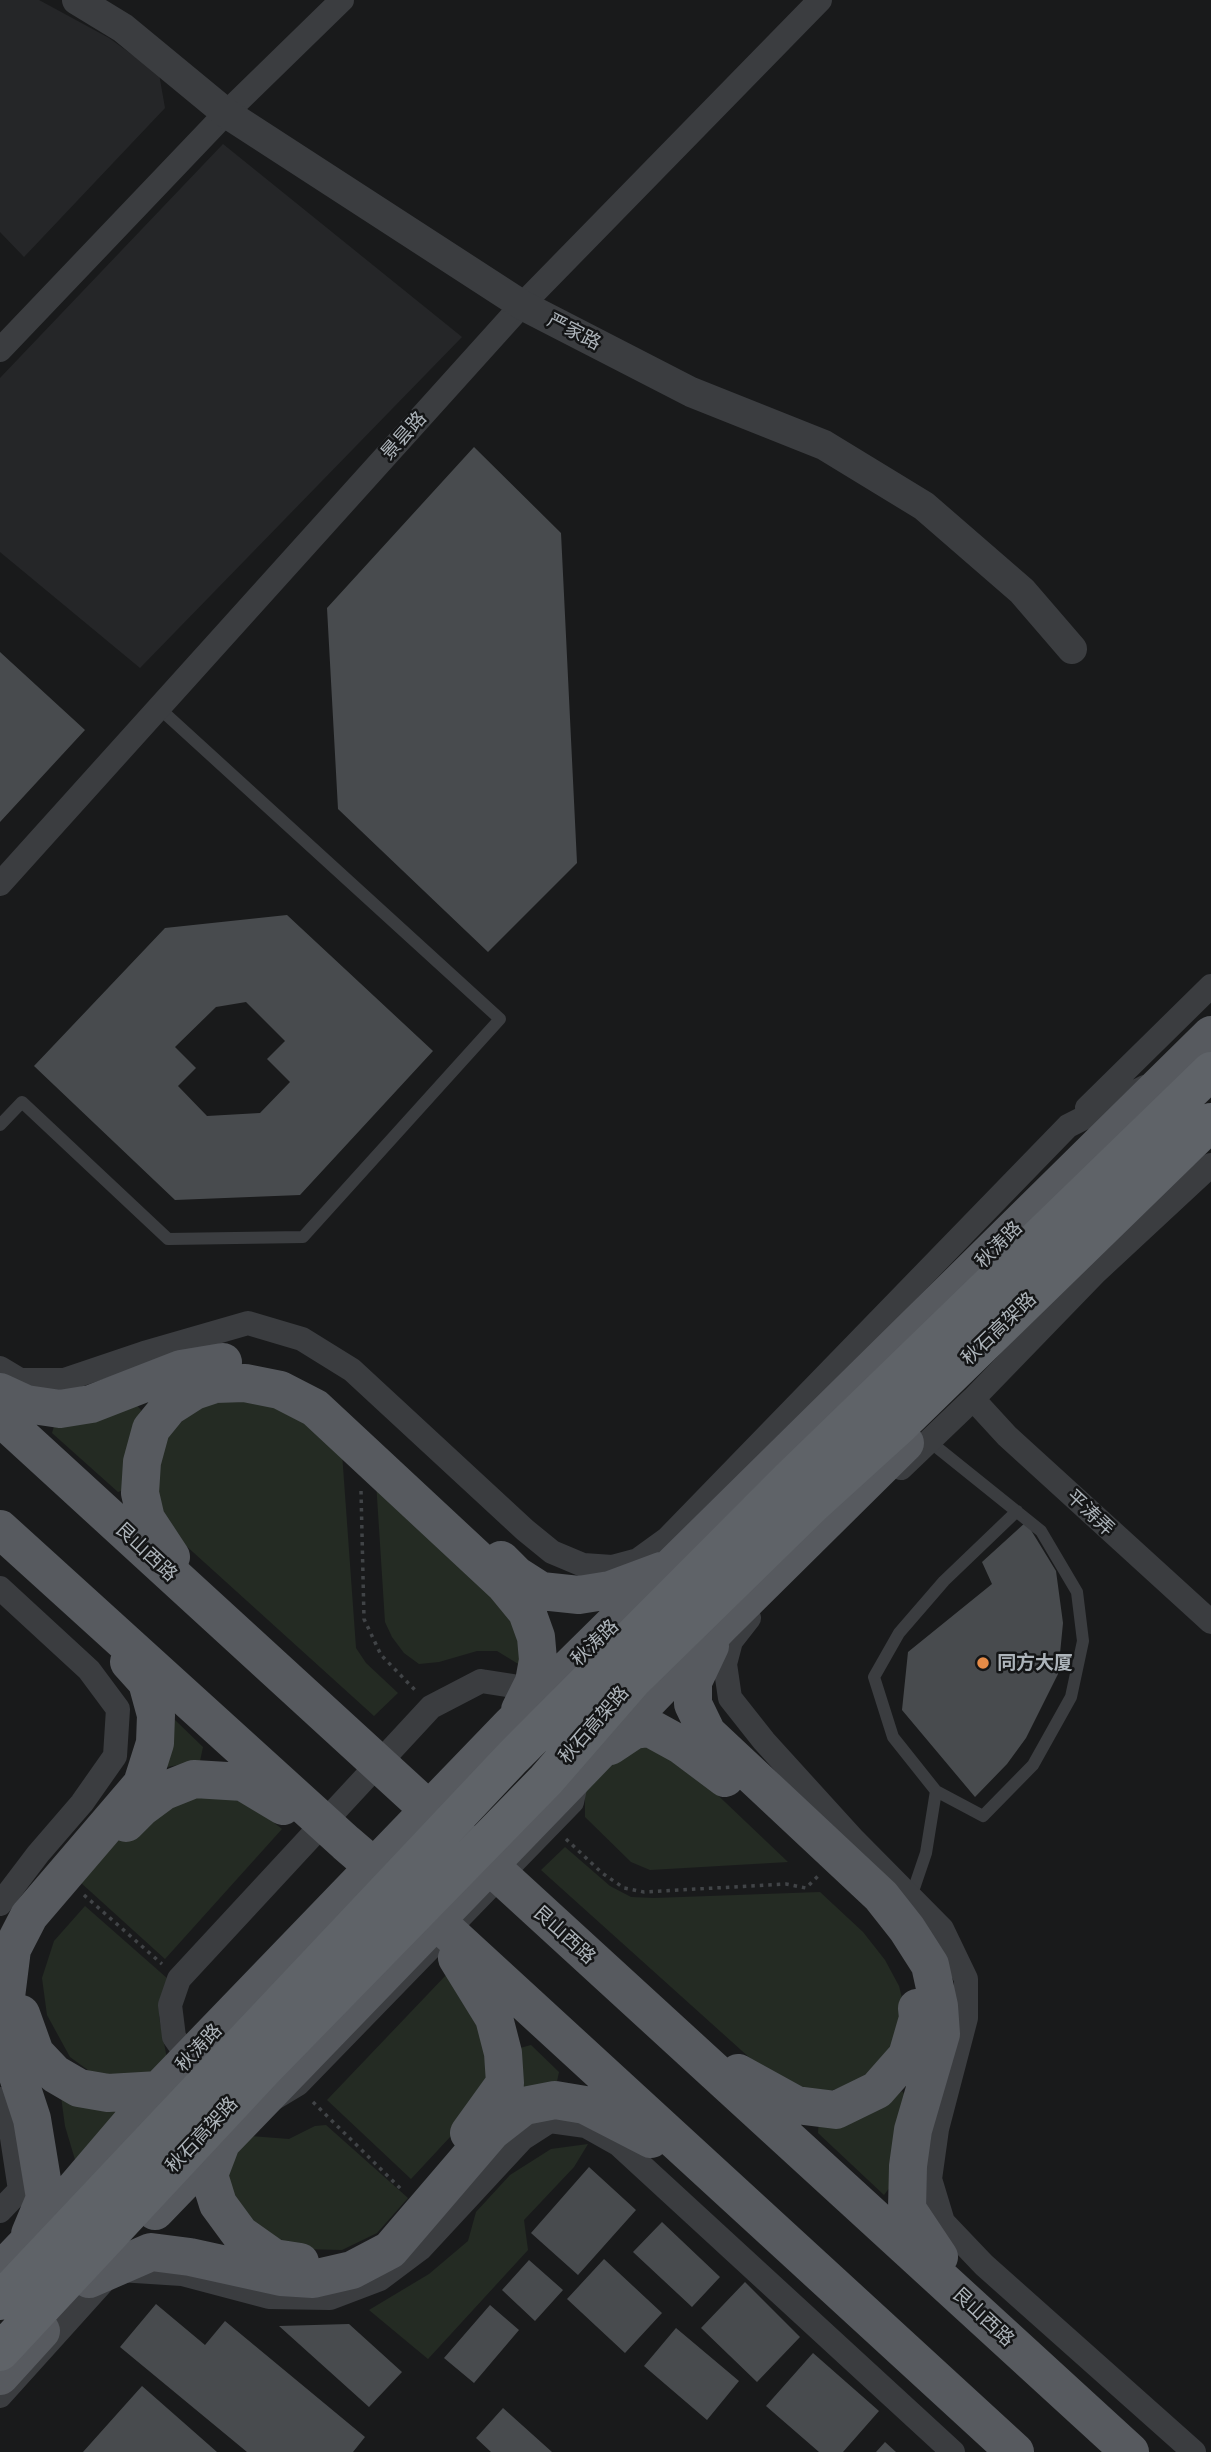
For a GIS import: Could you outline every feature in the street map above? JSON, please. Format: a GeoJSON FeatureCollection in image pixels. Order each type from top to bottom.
{"type":"FeatureCollection","features":[{"type":"Feature","properties":{"kind":"highway","name":"秋石高架路"},"geometry":{"type":"LineString","coordinates":[[0,2301],[523,1747],[809,1461],[1211,1071]]}},
{"type":"Feature","properties":{"kind":"highway","name":"秋石高架路"},"geometry":{"type":"LineString","coordinates":[[0,2352],[262,2070],[546,1780],[632,1681],[1211,1122]]}},
{"type":"Feature","properties":{"kind":"main road","name":"秋涛路"},"geometry":{"type":"LineString","coordinates":[[13,2258],[159,2090],[535,1714],[680,1563],[1211,1035]]}},
{"type":"Feature","properties":{"kind":"main road"},"geometry":{"type":"LineString","coordinates":[[0,2376],[602,1751],[734,1623],[1133,1215],[1211,1144]]}},
{"type":"Feature","properties":{"kind":"main road"},"geometry":{"type":"LineString","coordinates":[[0,1392],[26,1404],[60,1409],[91,1404],[181,1369],[216,1363],[247,1362],[282,1372],[321,1392],[516,1575],[541,1591],[579,1595],[610,1590],[680,1563]]}},
{"type":"Feature","properties":{"kind":"main road"},"geometry":{"type":"LineString","coordinates":[[206,1607],[146,1519],[140,1493],[142,1461],[151,1429],[169,1407],[194,1391],[215,1384],[245,1384],[280,1390],[316,1408],[504,1584],[527,1612],[536,1637],[538,1660],[534,1682],[535,1714]]}},
{"type":"Feature","properties":{"kind":"main road","name":"艮山西路"},"geometry":{"type":"LineString","coordinates":[[0,1417],[1130,2452]]}},
{"type":"Feature","properties":{"kind":"main road"},"geometry":{"type":"LineString","coordinates":[[8,1537],[346,1843],[432,1917],[1015,2452]]}},
{"type":"Feature","properties":{"kind":"main road"},"geometry":{"type":"LineString","coordinates":[[8,1537],[147,1682],[156,1715],[155,1743],[142,1784],[29,1916],[12,1949],[6,1997],[6,2040],[32,2119],[45,2198],[13,2258]]}},
{"type":"Feature","properties":{"kind":"main road"},"geometry":{"type":"LineString","coordinates":[[734,1623],[693,1682],[694,1704],[707,1733],[881,1896],[930,1965],[939,2006],[941,2035],[913,2130],[908,2166],[907,2209],[974,2308]]}},
{"type":"Feature","properties":{"kind":"main road"},"geometry":{"type":"LineString","coordinates":[[602,1751],[634,1730],[650,1728],[681,1745],[719,1773],[867,1910],[896,1949],[915,1985],[918,2018],[908,2056],[877,2090],[836,2110],[796,2105],[680,2041]]}},
{"type":"Feature","properties":{"kind":"main road"},"geometry":{"type":"LineString","coordinates":[[159,2090],[108,2093],[79,2088],[54,2074],[35,2053],[17,2000],[22,1964],[36,1925],[118,1830],[141,1808],[164,1791],[194,1779],[243,1782],[346,1843]]}},
{"type":"Feature","properties":{"kind":"main road"},"geometry":{"type":"LineString","coordinates":[[220,2146],[209,2175],[218,2204],[240,2234],[274,2258],[312,2263],[346,2255],[376,2237],[479,2122],[505,2083],[503,2053],[494,2018],[432,1917]]}},
{"type":"Feature","properties":{"kind":"main road"},"geometry":{"type":"LineString","coordinates":[[101,2274],[151,2252],[190,2257],[281,2277],[313,2279],[352,2270],[390,2250],[492,2132],[524,2106],[555,2100],[585,2105],[613,2118],[656,2142],[725,2188]]}},
{"type":"Feature","properties":{"kind":"street","name":"严家路"},"geometry":{"type":"LineString","coordinates":[[77,0],[123,28],[226,113],[522,305],[691,392],[824,444],[924,506],[1022,591],[1072,649]]}},
{"type":"Feature","properties":{"kind":"street"},"geometry":{"type":"LineString","coordinates":[[0,350],[226,113],[342,0]]}},
{"type":"Feature","properties":{"kind":"street","name":"景昙路"},"geometry":{"type":"LineString","coordinates":[[0,884],[522,305],[820,0]]}},
{"type":"Feature","properties":{"kind":"street"},"geometry":{"type":"LineString","coordinates":[[680,1563],[1068,1126],[1211,986]]}},
{"type":"Feature","properties":{"kind":"street"},"geometry":{"type":"LineString","coordinates":[[1068,1126],[1170,1074]]}},
{"type":"Feature","properties":{"kind":"street"},"geometry":{"type":"LineString","coordinates":[[1194,2452],[984,2265],[943,2222],[930,2179],[937,2129],[966,2018],[966,1979],[942,1928],[854,1840],[764,1741],[730,1698],[725,1664],[734,1623],[973,1399],[1096,1272],[1211,1165]]}},
{"type":"Feature","properties":{"kind":"street"},"geometry":{"type":"LineString","coordinates":[[0,1368],[20,1380],[64,1380],[144,1353],[248,1324],[302,1339],[352,1370],[552,1552],[583,1565],[612,1567],[638,1560],[680,1563],[734,1623]]}},
{"type":"Feature","properties":{"kind":"street","name":"平涛弄"},"geometry":{"type":"LineString","coordinates":[[973,1399],[1007,1436],[1211,1622]]}},
{"type":"Feature","properties":{"kind":"street"},"geometry":{"type":"LineString","coordinates":[[0,1588],[89,1670],[118,1709],[115,1756],[82,1803],[0,1904]]}},
{"type":"Feature","properties":{"kind":"street"},"geometry":{"type":"LineString","coordinates":[[481,1681],[513,1686],[535,1714],[579,1757],[579,1774],[572,1802],[298,2084],[274,2099],[246,2108],[200,2074],[174,2037],[170,2005],[179,1979],[430,1707],[481,1681]]}},
{"type":"Feature","properties":{"kind":"street"},"geometry":{"type":"LineString","coordinates":[[0,2211],[20,2190],[106,2167],[200,2074]]}},
{"type":"Feature","properties":{"kind":"street"},"geometry":{"type":"LineString","coordinates":[[0,2396],[101,2274],[112,2177],[200,2074]]}},
{"type":"Feature","properties":{"kind":"street"},"geometry":{"type":"LineString","coordinates":[[0,2099],[11,2131],[20,2190],[101,2274],[182,2274],[269,2297],[330,2298],[380,2279],[420,2249],[522,2139],[551,2121],[586,2126],[618,2144],[953,2452]]}},
{"type":"Feature","properties":{"kind":"lane"},"geometry":{"type":"LineString","coordinates":[[0,1125],[22,1102],[168,1239],[303,1237],[500,1019],[159,708]]}},
{"type":"Feature","properties":{"kind":"lane"},"geometry":{"type":"LineString","coordinates":[[929,1441],[1017,1511],[1041,1531],[1077,1592],[1083,1641],[1071,1697],[1033,1765],[984,1816],[936,1791],[893,1737],[874,1676],[899,1633],[935,1591],[1017,1511]]}},
{"type":"Feature","properties":{"kind":"lane"},"geometry":{"type":"LineString","coordinates":[[911,1898],[926,1853],[936,1791]]}},
{"type":"Feature","properties":{"kind":"path"},"geometry":{"type":"LineString","coordinates":[[360,1484],[363,1619],[381,1655],[430,1707]]}},
{"type":"Feature","properties":{"kind":"path"},"geometry":{"type":"LineString","coordinates":[[572,1802],[561,1835],[602,1873],[624,1888],[644,1892],[786,1884],[806,1888],[854,1840]]}},
{"type":"Feature","properties":{"kind":"path"},"geometry":{"type":"LineString","coordinates":[[78,1890],[179,1979]]}},
{"type":"Feature","properties":{"kind":"path"},"geometry":{"type":"LineString","coordinates":[[298,2084],[403,2192]]}},
{"type":"Feature","properties":{"kind":"shaded area"},"geometry":{"type":"Polygon","coordinates":[[[0,0],[39,0],[109,38],[159,74],[165,108],[24,257],[0,232],[0,0]]]}},
{"type":"Feature","properties":{"kind":"shaded area"},"geometry":{"type":"Polygon","coordinates":[[[223,144],[462,337],[140,668],[0,552],[0,378],[223,144]]]}},
{"type":"Feature","properties":{"kind":"shaded area"},"geometry":{"type":"Polygon","coordinates":[[[241,1397],[303,1418],[342,1453],[356,1648],[366,1663],[398,1693],[374,1716],[183,1543],[150,1496],[163,1441],[195,1408],[241,1397]]]}},
{"type":"Feature","properties":{"kind":"shaded area"},"geometry":{"type":"Polygon","coordinates":[[[136,1404],[145,1415],[129,1488],[118,1492],[52,1433],[56,1420],[136,1404]]]}},
{"type":"Feature","properties":{"kind":"shaded area"},"geometry":{"type":"Polygon","coordinates":[[[376,1481],[484,1578],[521,1632],[520,1665],[497,1651],[477,1651],[439,1662],[419,1664],[404,1653],[385,1622],[376,1481]]]}},
{"type":"Feature","properties":{"kind":"shaded area"},"geometry":{"type":"Polygon","coordinates":[[[175,1720],[203,1747],[200,1761],[167,1767],[164,1723],[175,1720]]]}},
{"type":"Feature","properties":{"kind":"shaded area"},"geometry":{"type":"Polygon","coordinates":[[[638,1744],[684,1763],[788,1862],[650,1870],[631,1862],[585,1817],[585,1787],[623,1747],[638,1744]]]}},
{"type":"Feature","properties":{"kind":"shaded area"},"geometry":{"type":"Polygon","coordinates":[[[197,1792],[249,1803],[282,1829],[165,1959],[80,1882],[133,1824],[197,1792]]]}},
{"type":"Feature","properties":{"kind":"shaded area"},"geometry":{"type":"Polygon","coordinates":[[[565,1847],[610,1886],[631,1897],[820,1892],[863,1932],[885,1960],[899,1986],[905,2010],[889,2054],[861,2080],[825,2093],[790,2089],[761,2068],[541,1870],[565,1847]]]}},
{"type":"Feature","properties":{"kind":"shaded area"},"geometry":{"type":"Polygon","coordinates":[[[85,1906],[168,1979],[168,1990],[159,2017],[169,2069],[103,2081],[70,2057],[47,2015],[42,1978],[54,1941],[85,1906]]]}},
{"type":"Feature","properties":{"kind":"shaded area"},"geometry":{"type":"Polygon","coordinates":[[[448,1973],[476,2004],[491,2055],[485,2088],[464,2122],[411,2179],[327,2100],[448,1973]]]}},
{"type":"Feature","properties":{"kind":"shaded area"},"geometry":{"type":"Polygon","coordinates":[[[531,2045],[559,2072],[556,2086],[523,2092],[520,2048],[531,2045]]]}},
{"type":"Feature","properties":{"kind":"shaded area"},"geometry":{"type":"Polygon","coordinates":[[[60,2089],[133,2110],[76,2163],[65,2126],[60,2089]]]}},
{"type":"Feature","properties":{"kind":"shaded area"},"geometry":{"type":"Polygon","coordinates":[[[902,2091],[909,2100],[893,2183],[884,2195],[818,2133],[819,2120],[884,2106],[902,2091]]]}},
{"type":"Feature","properties":{"kind":"shaded area"},"geometry":{"type":"Polygon","coordinates":[[[326,2125],[408,2198],[377,2233],[342,2250],[305,2249],[261,2232],[233,2202],[227,2164],[237,2135],[289,2139],[315,2126],[326,2125]]]}},
{"type":"Feature","properties":{"kind":"shaded area"},"geometry":{"type":"Polygon","coordinates":[[[588,2144],[574,2167],[524,2220],[528,2250],[428,2359],[369,2310],[429,2274],[468,2241],[476,2212],[510,2175],[551,2149],[588,2144]]]}},
{"type":"Feature","properties":{"kind":"building"},"geometry":{"type":"Polygon","coordinates":[[[474,447],[561,533],[577,863],[488,952],[338,809],[327,608],[474,447]]]}},
{"type":"Feature","properties":{"kind":"building"},"geometry":{"type":"Polygon","coordinates":[[[0,652],[85,730],[0,822],[0,652]]]}},
{"type":"Feature","properties":{"kind":"building"},"geometry":{"type":"Polygon","coordinates":[[[287,915],[433,1051],[300,1195],[175,1200],[34,1066],[165,928],[287,915]],[[246,1002],[216,1007],[175,1047],[196,1068],[178,1086],[207,1116],[260,1113],[290,1082],[267,1059],[285,1041],[246,1002]]]}},
{"type":"Feature","properties":{"kind":"building","name":"同方大厦"},"geometry":{"type":"Polygon","coordinates":[[[1026,1522],[1056,1571],[1063,1623],[1058,1674],[1026,1738],[1007,1764],[975,1797],[902,1710],[908,1652],[992,1584],[982,1562],[1026,1522]]]}},
{"type":"Feature","properties":{"kind":"building"},"geometry":{"type":"Polygon","coordinates":[[[589,2167],[636,2210],[578,2275],[531,2233],[589,2167]]]}},
{"type":"Feature","properties":{"kind":"building"},"geometry":{"type":"Polygon","coordinates":[[[662,2222],[720,2277],[692,2307],[633,2252],[662,2222]]]}},
{"type":"Feature","properties":{"kind":"building"},"geometry":{"type":"Polygon","coordinates":[[[604,2259],[662,2313],[625,2353],[567,2299],[604,2259]]]}},
{"type":"Feature","properties":{"kind":"building"},"geometry":{"type":"Polygon","coordinates":[[[529,2260],[563,2290],[535,2321],[502,2290],[529,2260]]]}},
{"type":"Feature","properties":{"kind":"building"},"geometry":{"type":"Polygon","coordinates":[[[745,2282],[800,2337],[757,2382],[701,2328],[745,2282]]]}},
{"type":"Feature","properties":{"kind":"building"},"geometry":{"type":"Polygon","coordinates":[[[156,2304],[205,2345],[225,2321],[365,2437],[353,2452],[247,2452],[120,2347],[156,2304]]]}},
{"type":"Feature","properties":{"kind":"building"},"geometry":{"type":"Polygon","coordinates":[[[490,2305],[519,2330],[474,2383],[444,2358],[490,2305]]]}},
{"type":"Feature","properties":{"kind":"building"},"geometry":{"type":"Polygon","coordinates":[[[349,2324],[402,2372],[369,2407],[279,2326],[349,2324]]]}},
{"type":"Feature","properties":{"kind":"building"},"geometry":{"type":"Polygon","coordinates":[[[676,2328],[739,2381],[707,2420],[644,2366],[676,2328]]]}},
{"type":"Feature","properties":{"kind":"building"},"geometry":{"type":"Polygon","coordinates":[[[813,2353],[879,2411],[843,2452],[819,2452],[766,2406],[813,2353]]]}},
{"type":"Feature","properties":{"kind":"building"},"geometry":{"type":"Polygon","coordinates":[[[142,2386],[217,2452],[83,2452],[142,2386]]]}},
{"type":"Feature","properties":{"kind":"building"},"geometry":{"type":"Polygon","coordinates":[[[503,2408],[552,2452],[491,2452],[476,2438],[503,2408]]]}},
{"type":"Feature","properties":{"kind":"building"},"geometry":{"type":"Polygon","coordinates":[[[885,2442],[896,2452],[876,2452],[885,2442]]]}},
{"type":"Feature","properties":{"kind":"place","name":"同方大厦"},"geometry":{"type":"Point","coordinates":[983,1663]}}]}
